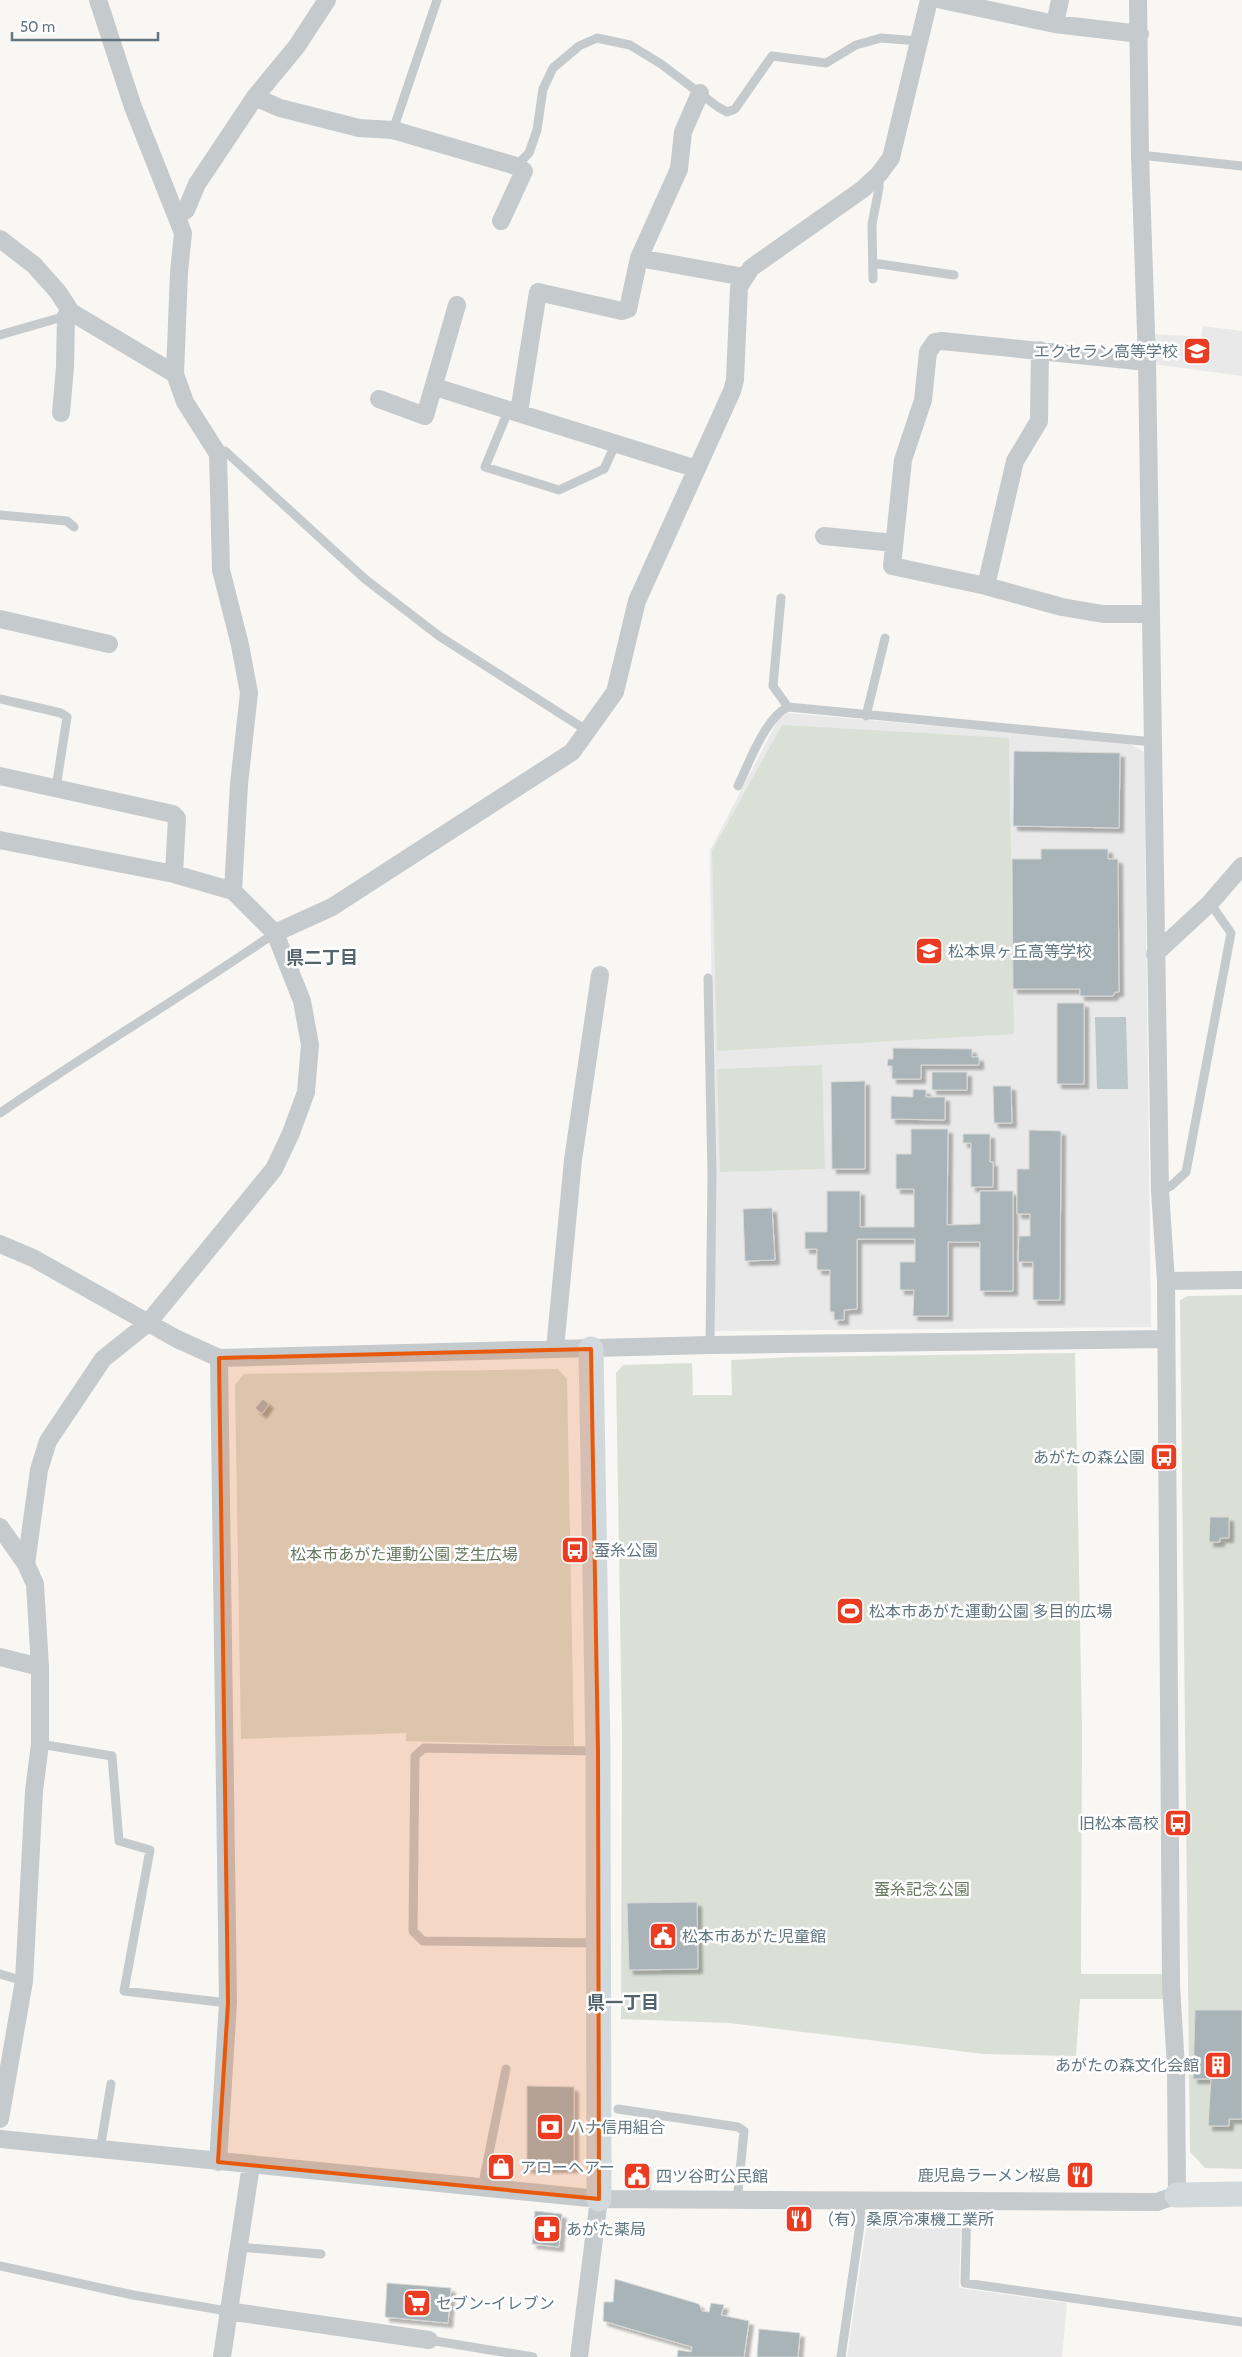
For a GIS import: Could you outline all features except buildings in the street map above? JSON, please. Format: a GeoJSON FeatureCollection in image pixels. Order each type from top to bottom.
{"type":"FeatureCollection","features":[{"type":"Feature","properties":{"kind":"street"},"geometry":{"type":"LineString","coordinates":[[98,0],[133,107],[183,233],[179,272],[175,374],[185,402],[218,454],[221,570],[240,645],[249,693],[239,784],[233,891]]}},
{"type":"Feature","properties":{"kind":"street"},"geometry":{"type":"LineString","coordinates":[[177,216],[186,210],[197,184],[255,97],[297,46],[327,0]]}},
{"type":"Feature","properties":{"kind":"street"},"geometry":{"type":"LineString","coordinates":[[275,933],[332,906],[572,752],[615,692],[637,601],[698,469],[735,380],[739,287],[751,268],[863,189],[879,174],[891,158],[929,0]]}},
{"type":"Feature","properties":{"kind":"street"},"geometry":{"type":"LineString","coordinates":[[942,0],[1055,24],[1140,34]]}},
{"type":"Feature","properties":{"kind":"street"},"geometry":{"type":"LineString","coordinates":[[1055,24],[1060,0]]}},
{"type":"Feature","properties":{"kind":"street"},"geometry":{"type":"LineString","coordinates":[[1138,0],[1140,34],[1140,155],[1147,362],[1160,1191],[1166,1281],[1171,1986],[1176,2067],[1177,2195]]}},
{"type":"Feature","properties":{"kind":"street"},"geometry":{"type":"LineString","coordinates":[[514,410],[538,292],[622,311],[628,309],[639,258],[679,169],[683,132],[700,93]]}},
{"type":"Feature","properties":{"kind":"street"},"geometry":{"type":"LineString","coordinates":[[255,97],[280,108],[359,128],[392,130],[516,166],[524,171],[501,221]]}},
{"type":"Feature","properties":{"kind":"street"},"geometry":{"type":"LineString","coordinates":[[0,239],[34,265],[58,292],[68,314],[60,413]]}},
{"type":"Feature","properties":{"kind":"street"},"geometry":{"type":"LineString","coordinates":[[639,258],[744,277]]}},
{"type":"Feature","properties":{"kind":"street"},"geometry":{"type":"LineString","coordinates":[[378,399],[425,416],[458,305]]}},
{"type":"Feature","properties":{"kind":"street"},"geometry":{"type":"LineString","coordinates":[[68,314],[175,374]]}},
{"type":"Feature","properties":{"kind":"street"},"geometry":{"type":"LineString","coordinates":[[1147,362],[1040,350],[942,341],[935,342],[931,346],[923,400],[903,460],[892,566],[986,586],[1062,607],[1103,614],[1151,614]]}},
{"type":"Feature","properties":{"kind":"street"},"geometry":{"type":"LineString","coordinates":[[986,586],[1015,461],[1039,421],[1040,350]]}},
{"type":"Feature","properties":{"kind":"street"},"geometry":{"type":"LineString","coordinates":[[434,387],[514,410],[698,469]]}},
{"type":"Feature","properties":{"kind":"street"},"geometry":{"type":"LineString","coordinates":[[824,536],[894,543]]}},
{"type":"Feature","properties":{"kind":"street"},"geometry":{"type":"LineString","coordinates":[[0,619],[109,644]]}},
{"type":"Feature","properties":{"kind":"street"},"geometry":{"type":"LineString","coordinates":[[0,776],[173,814],[177,818],[174,874]]}},
{"type":"Feature","properties":{"kind":"street"},"geometry":{"type":"LineString","coordinates":[[0,840],[174,874],[233,891],[275,933],[302,1001],[310,1045],[306,1092],[291,1133],[274,1168],[148,1323],[103,1359],[48,1441],[39,1470],[26,1564]]}},
{"type":"Feature","properties":{"kind":"street"},"geometry":{"type":"LineString","coordinates":[[1155,954],[1210,902],[1242,866]]}},
{"type":"Feature","properties":{"kind":"street"},"geometry":{"type":"LineString","coordinates":[[555,1348],[572,1160],[600,975]]}},
{"type":"Feature","properties":{"kind":"street"},"geometry":{"type":"LineString","coordinates":[[0,1244],[33,1258],[200,1351],[219,1358],[555,1348],[591,1349],[1165,1339]]}},
{"type":"Feature","properties":{"kind":"street"},"geometry":{"type":"LineString","coordinates":[[1166,1281],[1242,1280]]}},
{"type":"Feature","properties":{"kind":"street"},"geometry":{"type":"LineString","coordinates":[[580,2357],[598,2199],[598,1751],[591,1349]]}},
{"type":"Feature","properties":{"kind":"street"},"geometry":{"type":"LineString","coordinates":[[218,2162],[228,2003],[219,1358]]}},
{"type":"Feature","properties":{"kind":"street"},"geometry":{"type":"LineString","coordinates":[[0,1528],[26,1564],[36,1584],[40,1667],[40,1744],[34,1791],[24,1982],[0,2119]]}},
{"type":"Feature","properties":{"kind":"street"},"geometry":{"type":"LineString","coordinates":[[0,1657],[40,1667]]}},
{"type":"Feature","properties":{"kind":"street"},"geometry":{"type":"LineString","coordinates":[[0,2139],[598,2199],[737,2202],[1157,2202],[1177,2195],[1242,2194]]}},
{"type":"Feature","properties":{"kind":"street"},"geometry":{"type":"LineString","coordinates":[[222,2357],[227,2311],[252,2165]]}},
{"type":"Feature","properties":{"kind":"street"},"geometry":{"type":"LineString","coordinates":[[227,2311],[429,2340]]}},
{"type":"Feature","properties":{"kind":"lane"},"geometry":{"type":"LineString","coordinates":[[392,130],[437,0]]}},
{"type":"Feature","properties":{"kind":"lane"},"geometry":{"type":"LineString","coordinates":[[516,166],[529,153],[536,130],[543,89],[553,68],[579,46],[597,38],[630,46],[661,64],[727,112],[735,108],[772,56],[826,63],[856,45],[881,38],[918,42]]}},
{"type":"Feature","properties":{"kind":"lane"},"geometry":{"type":"LineString","coordinates":[[1140,155],[1242,166]]}},
{"type":"Feature","properties":{"kind":"lane"},"geometry":{"type":"LineString","coordinates":[[873,279],[872,224],[879,188],[879,174]]}},
{"type":"Feature","properties":{"kind":"lane"},"geometry":{"type":"LineString","coordinates":[[873,263],[954,274]]}},
{"type":"Feature","properties":{"kind":"lane"},"geometry":{"type":"LineString","coordinates":[[0,335],[68,314]]}},
{"type":"Feature","properties":{"kind":"lane"},"geometry":{"type":"LineString","coordinates":[[514,410],[485,467],[559,490],[604,469],[616,443]]}},
{"type":"Feature","properties":{"kind":"lane"},"geometry":{"type":"LineString","coordinates":[[218,454],[225,451],[365,579],[438,636],[586,730]]}},
{"type":"Feature","properties":{"kind":"lane"},"geometry":{"type":"LineString","coordinates":[[0,515],[67,521],[74,527]]}},
{"type":"Feature","properties":{"kind":"lane"},"geometry":{"type":"LineString","coordinates":[[781,598],[772,686],[788,707]]}},
{"type":"Feature","properties":{"kind":"lane"},"geometry":{"type":"LineString","coordinates":[[866,716],[885,638]]}},
{"type":"Feature","properties":{"kind":"lane"},"geometry":{"type":"LineString","coordinates":[[0,699],[61,712],[67,717],[56,788]]}},
{"type":"Feature","properties":{"kind":"lane"},"geometry":{"type":"LineString","coordinates":[[738,786],[767,727],[778,712],[788,707],[866,716],[1153,742]]}},
{"type":"Feature","properties":{"kind":"lane"},"geometry":{"type":"LineString","coordinates":[[1160,1191],[1171,1186],[1186,1172],[1231,933],[1210,902]]}},
{"type":"Feature","properties":{"kind":"lane"},"geometry":{"type":"LineString","coordinates":[[0,1113],[61,1071],[204,982],[275,933]]}},
{"type":"Feature","properties":{"kind":"lane"},"geometry":{"type":"LineString","coordinates":[[708,978],[712,1174],[710,1346]]}},
{"type":"Feature","properties":{"kind":"lane"},"geometry":{"type":"LineString","coordinates":[[40,1744],[112,1756],[119,1842],[150,1850],[124,1991],[228,2003]]}},
{"type":"Feature","properties":{"kind":"lane"},"geometry":{"type":"LineString","coordinates":[[598,1751],[424,1748],[415,1756],[412,1931],[423,1940],[598,1943]]}},
{"type":"Feature","properties":{"kind":"lane"},"geometry":{"type":"LineString","coordinates":[[0,1974],[24,1982]]}},
{"type":"Feature","properties":{"kind":"lane"},"geometry":{"type":"LineString","coordinates":[[482,2188],[506,2069]]}},
{"type":"Feature","properties":{"kind":"lane"},"geometry":{"type":"LineString","coordinates":[[100,2150],[111,2084]]}},
{"type":"Feature","properties":{"kind":"lane"},"geometry":{"type":"LineString","coordinates":[[618,2109],[738,2127],[744,2132],[737,2202]]}},
{"type":"Feature","properties":{"kind":"lane"},"geometry":{"type":"LineString","coordinates":[[841,2357],[861,2218],[860,2201]]}},
{"type":"Feature","properties":{"kind":"lane"},"geometry":{"type":"LineString","coordinates":[[967,2202],[965,2283],[1242,2322]]}},
{"type":"Feature","properties":{"kind":"lane"},"geometry":{"type":"LineString","coordinates":[[238,2247],[321,2254]]}},
{"type":"Feature","properties":{"kind":"lane"},"geometry":{"type":"LineString","coordinates":[[0,2266],[133,2295],[227,2311]]}},
{"type":"Feature","properties":{"kind":"lane"},"geometry":{"type":"LineString","coordinates":[[429,2340],[533,2357]]}},
{"type":"Feature","properties":{"kind":"highlighted area"},"geometry":{"type":"Polygon","coordinates":[[[591,1349],[598,1751],[599,2199],[218,2162],[228,2003],[219,1358],[591,1349]]]}},
{"type":"Feature","properties":{"kind":"shaded area","name":"エクセラン高等学校"},"geometry":{"type":"Polygon","coordinates":[[[1203,326],[1242,331],[1242,376],[1153,364],[1153,334],[1201,337],[1203,326]]]}},
{"type":"Feature","properties":{"kind":"shaded area","name":"松本県ヶ丘高等学校"},"geometry":{"type":"Polygon","coordinates":[[[788,713],[1128,743],[1144,752],[1151,1327],[715,1331],[710,850],[778,720],[788,713]]]}},
{"type":"Feature","properties":{"kind":"shaded area"},"geometry":{"type":"Polygon","coordinates":[[[1095,1017],[1126,1017],[1128,1089],[1097,1089],[1095,1017]]]}},
{"type":"Feature","properties":{"kind":"shaded area"},"geometry":{"type":"Polygon","coordinates":[[[961,2221],[959,2288],[1067,2303],[1062,2357],[847,2357],[867,2222],[961,2221]]]}},
{"type":"Feature","properties":{"kind":"green space"},"geometry":{"type":"Polygon","coordinates":[[[782,725],[1009,738],[1014,1034],[717,1051],[712,851],[782,725]]]}},
{"type":"Feature","properties":{"kind":"green space"},"geometry":{"type":"Polygon","coordinates":[[[822,1065],[825,1169],[720,1172],[717,1069],[822,1065]]]}},
{"type":"Feature","properties":{"kind":"green space"},"geometry":{"type":"Polygon","coordinates":[[[1242,1295],[1242,2169],[1205,2168],[1190,2152],[1180,1300],[1188,1296],[1242,1295]]]}},
{"type":"Feature","properties":{"kind":"green space","name":"蚕糸記念公園"},"geometry":{"type":"Polygon","coordinates":[[[1075,1353],[1082,1730],[1081,1974],[1164,1974],[1163,1999],[1080,1999],[1076,2056],[984,2054],[729,2023],[621,2019],[622,1733],[616,1373],[623,1365],[692,1363],[693,1395],[732,1395],[731,1360],[793,1357],[1075,1353]]]}},
{"type":"Feature","properties":{"kind":"green space","name":"松本市あがた運動公園 芝生広場"},"geometry":{"type":"Polygon","coordinates":[[[558,1369],[567,1379],[574,1746],[406,1741],[406,1733],[241,1739],[235,1385],[244,1374],[558,1369]]]}},
{"type":"Feature","properties":{"kind":"place","name":"エクセラン高等学校"},"geometry":{"type":"Point","coordinates":[1197,351]}},
{"type":"Feature","properties":{"kind":"place","name":"松本県ヶ丘高等学校"},"geometry":{"type":"Point","coordinates":[929,951]}},
{"type":"Feature","properties":{"kind":"place","name":"あがたの森公園"},"geometry":{"type":"Point","coordinates":[1164,1457]}},
{"type":"Feature","properties":{"kind":"place","name":"蚕糸公園"},"geometry":{"type":"Point","coordinates":[575,1550]}},
{"type":"Feature","properties":{"kind":"place","name":"松本市あがた運動公園 多目的広場"},"geometry":{"type":"Point","coordinates":[850,1611]}},
{"type":"Feature","properties":{"kind":"place","name":"旧松本高校"},"geometry":{"type":"Point","coordinates":[1178,1823]}},
{"type":"Feature","properties":{"kind":"place","name":"松本市あがた児童館"},"geometry":{"type":"Point","coordinates":[663,1936]}},
{"type":"Feature","properties":{"kind":"place","name":"あがたの森文化会館"},"geometry":{"type":"Point","coordinates":[1218,2065]}},
{"type":"Feature","properties":{"kind":"place","name":"ハナ信用組合"},"geometry":{"type":"Point","coordinates":[550,2127]}},
{"type":"Feature","properties":{"kind":"place","name":"アローヘアー"},"geometry":{"type":"Point","coordinates":[501,2167]}},
{"type":"Feature","properties":{"kind":"place","name":"鹿児島ラーメン桜島"},"geometry":{"type":"Point","coordinates":[1080,2175]}},
{"type":"Feature","properties":{"kind":"place","name":"四ツ谷町公民館"},"geometry":{"type":"Point","coordinates":[637,2176]}},
{"type":"Feature","properties":{"kind":"place","name":"（有）桑原冷凍機工業所"},"geometry":{"type":"Point","coordinates":[799,2219]}},
{"type":"Feature","properties":{"kind":"place","name":"あがた薬局"},"geometry":{"type":"Point","coordinates":[547,2229]}},
{"type":"Feature","properties":{"kind":"place","name":"セブン-イレブン"},"geometry":{"type":"Point","coordinates":[417,2303]}},
{"type":"Feature","properties":{"kind":"district","name":"県二丁目"},"geometry":{"type":"Point","coordinates":[322,958]}},
{"type":"Feature","properties":{"kind":"district","name":"県一丁目"},"geometry":{"type":"Point","coordinates":[623,2003]}}]}
